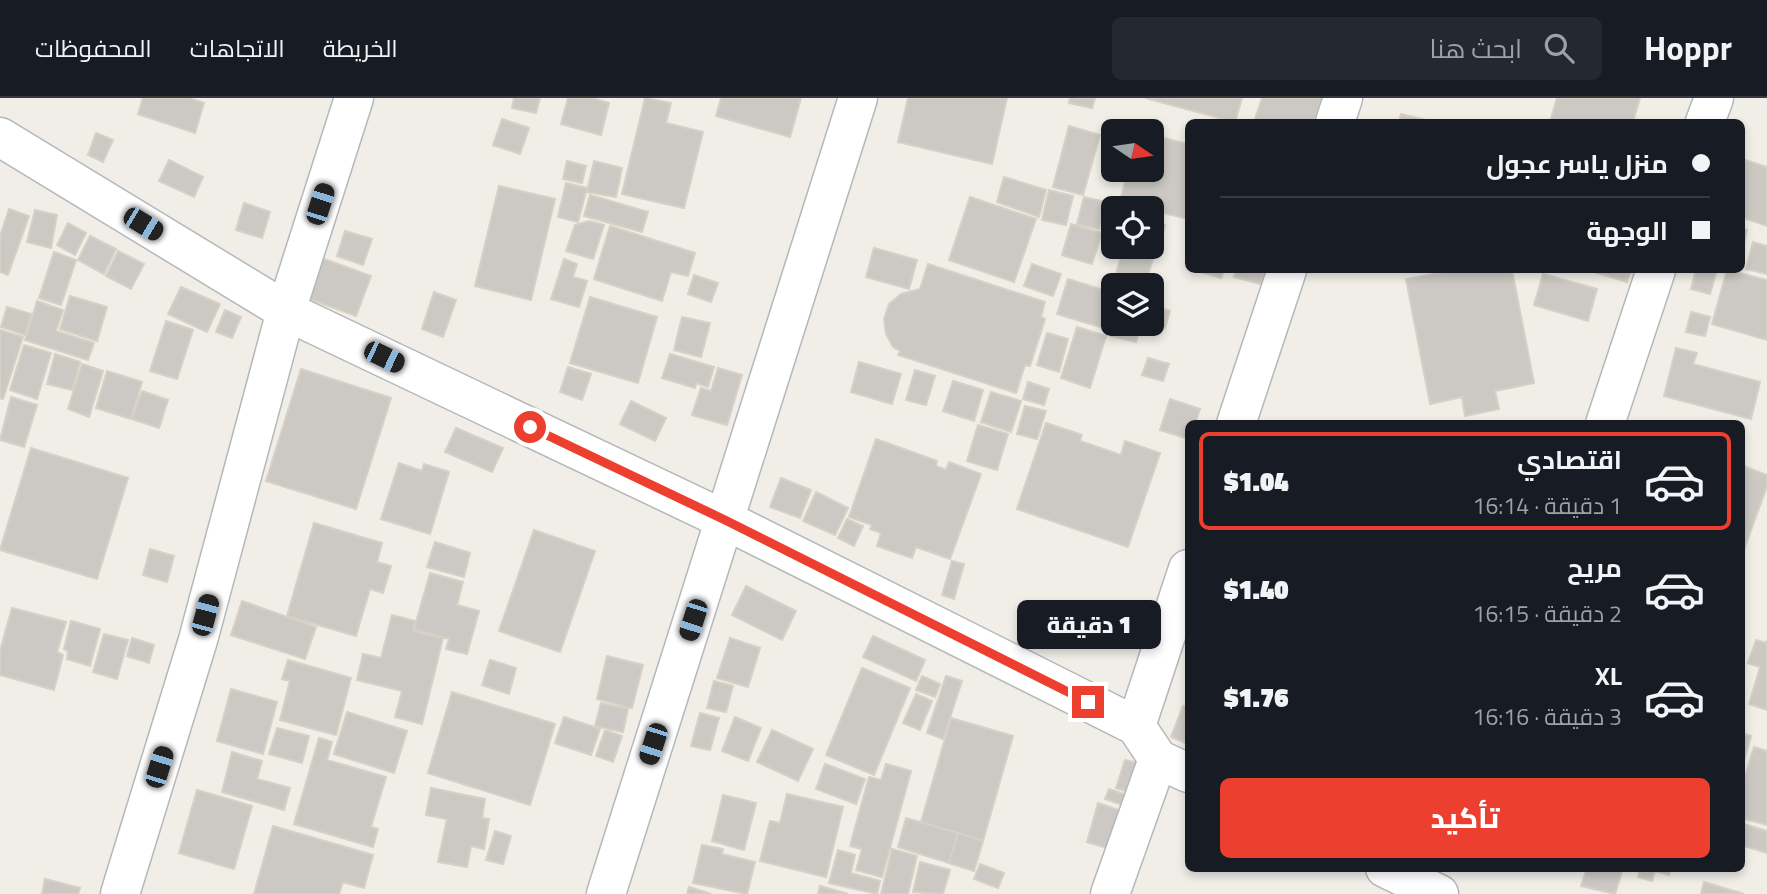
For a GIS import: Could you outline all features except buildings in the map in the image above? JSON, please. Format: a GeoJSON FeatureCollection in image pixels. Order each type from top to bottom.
{"type":"FeatureCollection","features":[{"type":"Feature","properties":{"kind":"street"},"geometry":{"type":"LineString","coordinates":[[120,894],[198,640],[286,311],[354,98]]}},
{"type":"Feature","properties":{"kind":"street"},"geometry":{"type":"LineString","coordinates":[[606,894],[858,98]]}},
{"type":"Feature","properties":{"kind":"street"},"geometry":{"type":"LineString","coordinates":[[1336,119],[1343,98]]}},
{"type":"Feature","properties":{"kind":"street"},"geometry":{"type":"LineString","coordinates":[[1707,119],[1714,98]]}},
{"type":"Feature","properties":{"kind":"street"},"geometry":{"type":"LineString","coordinates":[[0,137],[286,311],[725,520],[1136,726],[1173,766],[1110,894]]}},
{"type":"Feature","properties":{"kind":"street"},"geometry":{"type":"LineString","coordinates":[[1237,420],[1286,273]]}},
{"type":"Feature","properties":{"kind":"street"},"geometry":{"type":"LineString","coordinates":[[1606,420],[1655,273]]}},
{"type":"Feature","properties":{"kind":"street"},"geometry":{"type":"LineString","coordinates":[[1136,726],[1185,578]]}},
{"type":"Feature","properties":{"kind":"street"},"geometry":{"type":"LineString","coordinates":[[1393,872],[1439,894]]}},
{"type":"Feature","properties":{"kind":"route"},"geometry":{"type":"LineString","coordinates":[[530,427],[725,520],[1088,702]]}}]}
